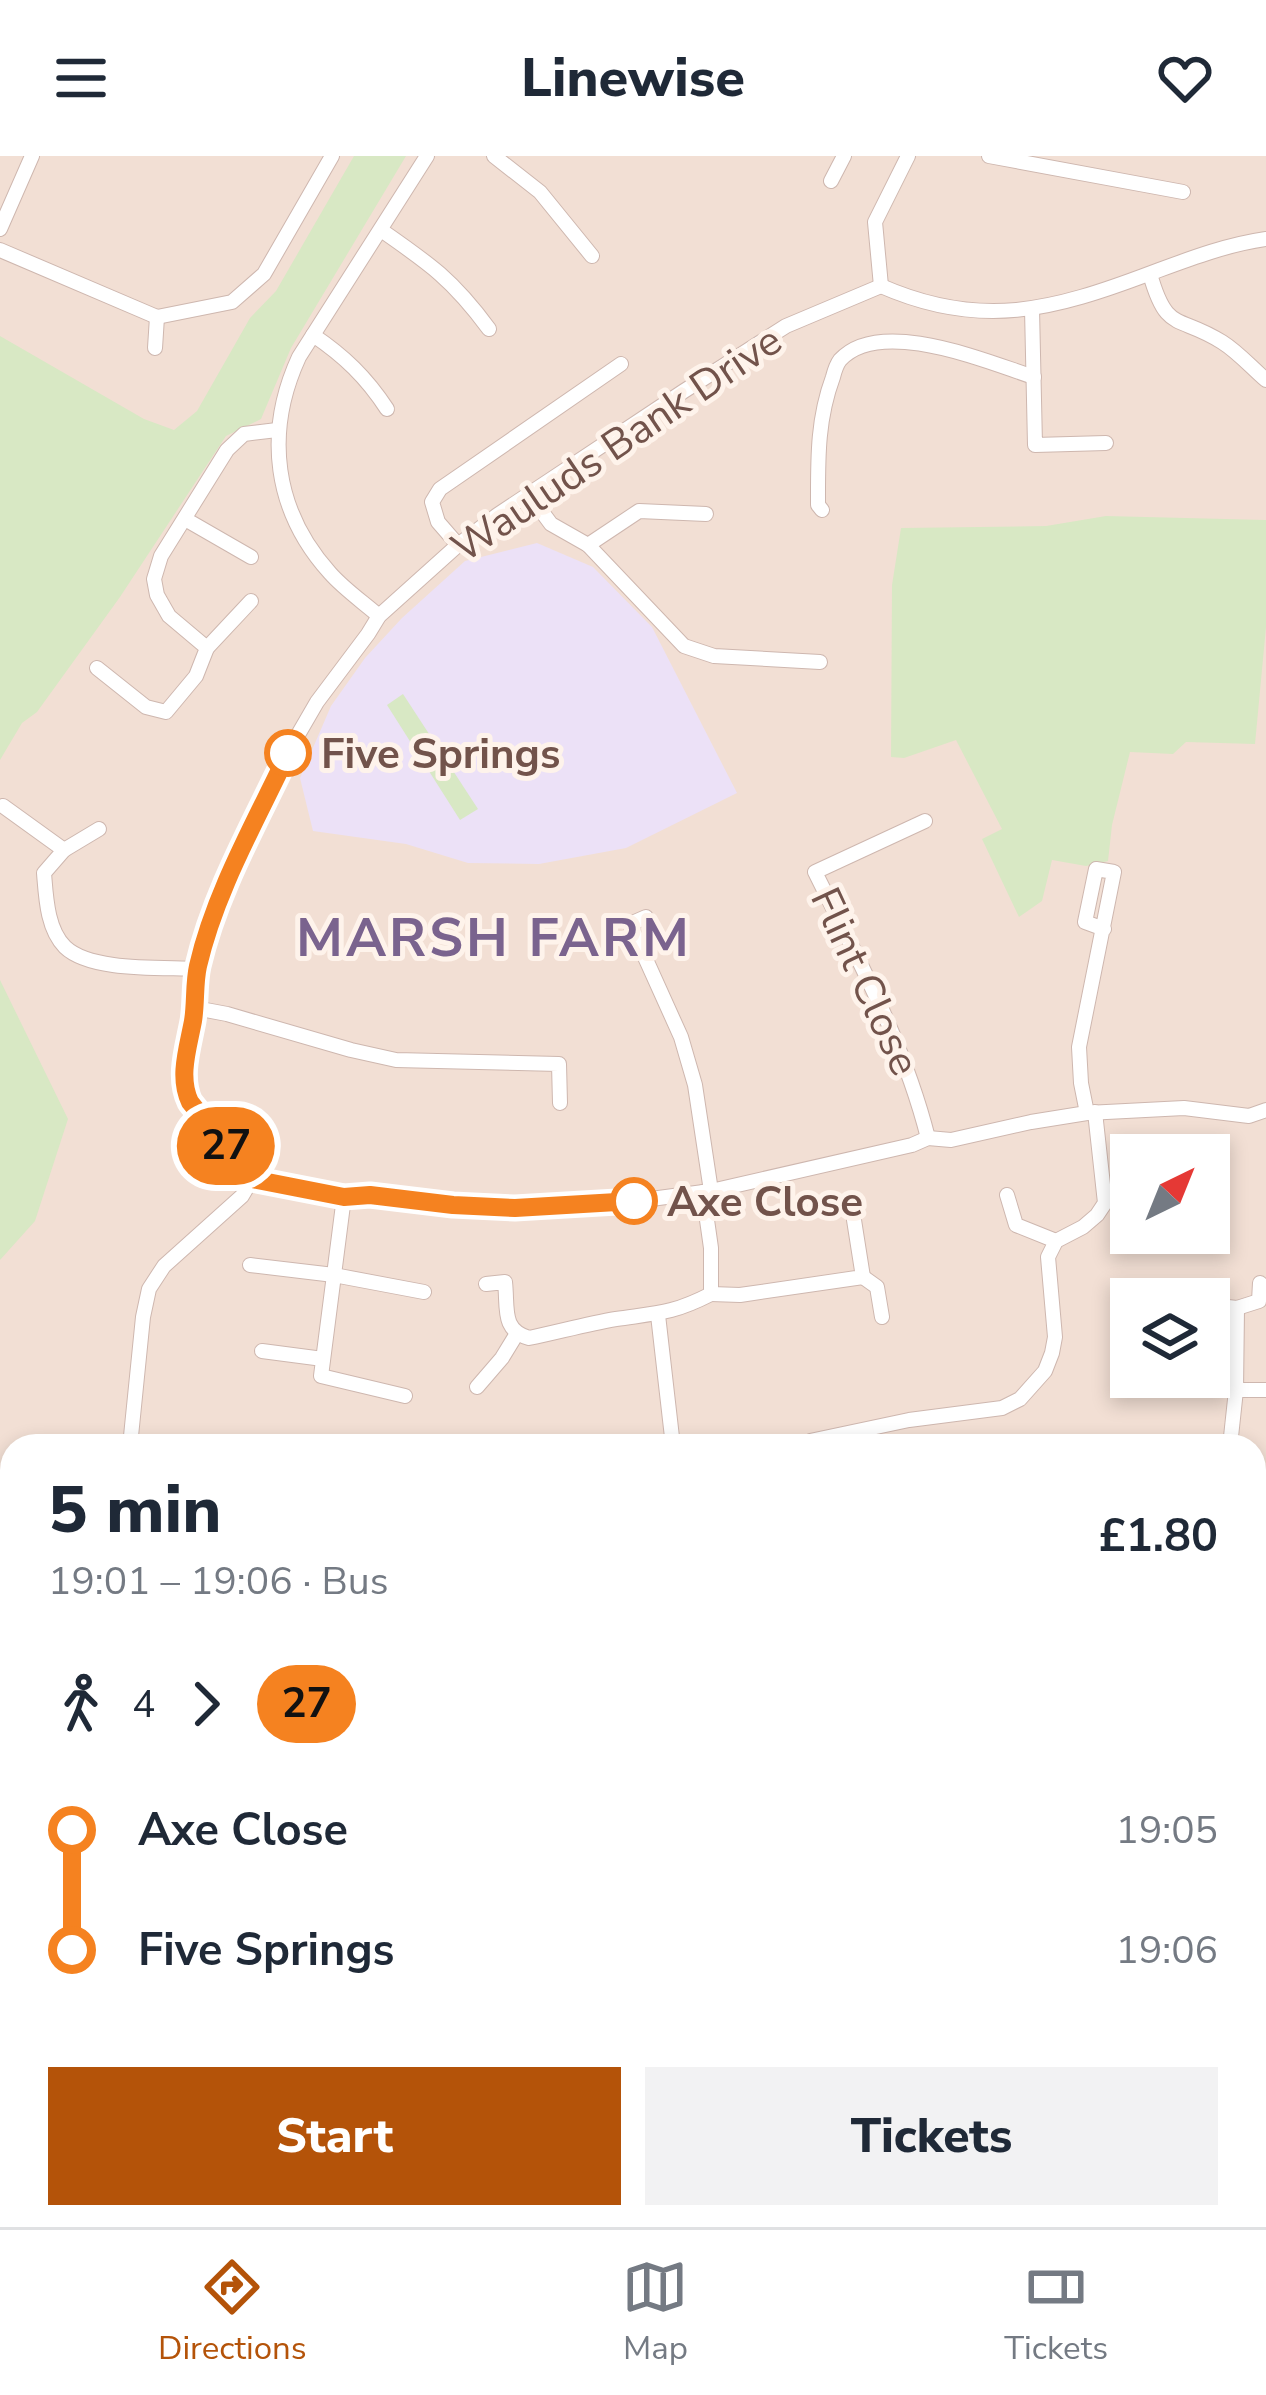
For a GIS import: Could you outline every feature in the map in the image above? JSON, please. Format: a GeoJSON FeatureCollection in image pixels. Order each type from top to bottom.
{"type":"FeatureCollection","features":[{"type":"Feature","properties":{"kind":"street"},"geometry":{"type":"LineString","coordinates":[[0,229],[32,156]]}},
{"type":"Feature","properties":{"kind":"street"},"geometry":{"type":"LineString","coordinates":[[0,250],[157,317],[232,302],[264,274],[332,156]]}},
{"type":"Feature","properties":{"kind":"street"},"geometry":{"type":"LineString","coordinates":[[379,616],[334,578],[296,525],[284,492],[278,430],[290,376],[427,156]]}},
{"type":"Feature","properties":{"kind":"street"},"geometry":{"type":"LineString","coordinates":[[494,156],[540,192],[592,256]]}},
{"type":"Feature","properties":{"kind":"street"},"geometry":{"type":"LineString","coordinates":[[831,181],[844,156]]}},
{"type":"Feature","properties":{"kind":"street"},"geometry":{"type":"LineString","coordinates":[[908,156],[875,222],[881,286],[924,304],[981,313],[1032,309],[1095,293],[1226,246],[1266,239]]}},
{"type":"Feature","properties":{"kind":"street"},"geometry":{"type":"LineString","coordinates":[[989,156],[1183,192]]}},
{"type":"Feature","properties":{"kind":"street"},"geometry":{"type":"LineString","coordinates":[[381,230],[445,275],[489,328]]}},
{"type":"Feature","properties":{"kind":"street"},"geometry":{"type":"LineString","coordinates":[[1150,274],[1157,301],[1171,319],[1226,345],[1246,373],[1266,380]]}},
{"type":"Feature","properties":{"kind":"street","name":"Wauluds Bank Drive"},"geometry":{"type":"LineString","coordinates":[[252,1179],[184,1091],[197,969],[232,872],[317,702],[379,616],[458,545],[528,493],[786,326],[881,286]]}},
{"type":"Feature","properties":{"kind":"street"},"geometry":{"type":"LineString","coordinates":[[1032,309],[1035,445],[1106,443]]}},
{"type":"Feature","properties":{"kind":"street"},"geometry":{"type":"LineString","coordinates":[[155,348],[157,317]]}},
{"type":"Feature","properties":{"kind":"street"},"geometry":{"type":"LineString","coordinates":[[313,335],[346,358],[387,409]]}},
{"type":"Feature","properties":{"kind":"street"},"geometry":{"type":"LineString","coordinates":[[822,510],[818,505],[818,446],[823,403],[838,362],[866,343],[900,341],[961,353],[1034,377]]}},
{"type":"Feature","properties":{"kind":"street"},"geometry":{"type":"LineString","coordinates":[[458,545],[438,522],[432,502],[440,489],[621,364]]}},
{"type":"Feature","properties":{"kind":"street"},"geometry":{"type":"LineString","coordinates":[[207,648],[169,616],[157,595],[154,579],[161,556],[227,450],[244,434],[278,430]]}},
{"type":"Feature","properties":{"kind":"street"},"geometry":{"type":"LineString","coordinates":[[528,493],[551,524],[588,545],[684,646],[714,656],[820,662]]}},
{"type":"Feature","properties":{"kind":"street"},"geometry":{"type":"LineString","coordinates":[[588,545],[639,511],[706,514]]}},
{"type":"Feature","properties":{"kind":"street"},"geometry":{"type":"LineString","coordinates":[[185,519],[251,556]]}},
{"type":"Feature","properties":{"kind":"street"},"geometry":{"type":"LineString","coordinates":[[98,668],[146,707],[166,712],[196,676],[207,648],[251,601]]}},
{"type":"Feature","properties":{"kind":"street"},"geometry":{"type":"LineString","coordinates":[[4,806],[64,850]]}},
{"type":"Feature","properties":{"kind":"street","name":"Flint Close"},"geometry":{"type":"LineString","coordinates":[[925,820],[814,872],[893,1030],[928,1138]]}},
{"type":"Feature","properties":{"kind":"street"},"geometry":{"type":"LineString","coordinates":[[99,829],[64,850],[44,873],[52,924],[64,946],[86,960],[197,969]]}},
{"type":"Feature","properties":{"kind":"street"},"geometry":{"type":"LineString","coordinates":[[646,917],[630,924],[681,1037],[694,1084],[707,1191],[711,1294]]}},
{"type":"Feature","properties":{"kind":"street"},"geometry":{"type":"LineString","coordinates":[[843,1434],[1002,1408],[1020,1399],[1046,1371],[1055,1336],[1048,1257],[1056,1241],[1083,1227],[1105,1203],[1079,1065],[1104,928]]}},
{"type":"Feature","properties":{"kind":"street"},"geometry":{"type":"LineString","coordinates":[[195,1008],[396,1060],[559,1064],[560,1103]]}},
{"type":"Feature","properties":{"kind":"street"},"geometry":{"type":"LineString","coordinates":[[131,1434],[149,1289],[164,1266],[242,1196],[252,1179],[344,1197],[370,1195],[439,1204],[515,1208],[620,1203],[707,1191],[928,1138],[951,1140],[1031,1121],[1184,1108],[1249,1116],[1266,1110]]}},
{"type":"Feature","properties":{"kind":"street"},"geometry":{"type":"LineString","coordinates":[[1007,1195],[1016,1225],[1056,1241]]}},
{"type":"Feature","properties":{"kind":"street"},"geometry":{"type":"LineString","coordinates":[[344,1197],[321,1376],[405,1396]]}},
{"type":"Feature","properties":{"kind":"street"},"geometry":{"type":"LineString","coordinates":[[854,1220],[863,1277]]}},
{"type":"Feature","properties":{"kind":"street"},"geometry":{"type":"LineString","coordinates":[[250,1265],[424,1292]]}},
{"type":"Feature","properties":{"kind":"street"},"geometry":{"type":"LineString","coordinates":[[486,1284],[506,1282],[510,1328],[530,1339],[616,1319],[658,1315],[711,1294],[740,1295],[863,1277],[877,1287],[882,1316]]}},
{"type":"Feature","properties":{"kind":"street"},"geometry":{"type":"LineString","coordinates":[[1230,1307],[1259,1301],[1260,1282]]}},
{"type":"Feature","properties":{"kind":"street"},"geometry":{"type":"LineString","coordinates":[[1232,1434],[1237,1308]]}},
{"type":"Feature","properties":{"kind":"street"},"geometry":{"type":"LineString","coordinates":[[658,1315],[673,1434]]}},
{"type":"Feature","properties":{"kind":"street"},"geometry":{"type":"LineString","coordinates":[[477,1387],[516,1335]]}},
{"type":"Feature","properties":{"kind":"street"},"geometry":{"type":"LineString","coordinates":[[262,1351],[322,1359]]}},
{"type":"Feature","properties":{"kind":"street"},"geometry":{"type":"LineString","coordinates":[[1236,1390],[1266,1390]]}},
{"type":"Feature","properties":{"kind":"shaded area"},"geometry":{"type":"Polygon","coordinates":[[[0,156],[1266,156],[1266,1434],[0,1434],[0,156]]]}},
{"type":"Feature","properties":{"kind":"shaded area"},"geometry":{"type":"Polygon","coordinates":[[[537,543],[593,567],[652,627],[737,793],[626,848],[539,864],[468,863],[406,844],[313,831],[300,778],[331,706],[365,658],[465,561],[537,543]]]}},
{"type":"Feature","properties":{"kind":"green space"},"geometry":{"type":"Polygon","coordinates":[[[354,156],[406,156],[291,348],[261,419],[226,436],[120,597],[37,712],[22,723],[0,760],[0,336],[144,419],[174,430],[197,411],[250,318],[276,291],[354,156]]]}},
{"type":"Feature","properties":{"kind":"green space"},"geometry":{"type":"Polygon","coordinates":[[[1106,516],[1266,520],[1266,627],[1255,744],[1186,742],[1173,754],[1130,752],[1108,861],[1086,866],[1052,860],[1042,901],[1019,917],[982,839],[1002,829],[956,740],[904,758],[891,757],[892,585],[901,528],[1046,526],[1106,516]]]}},
{"type":"Feature","properties":{"kind":"green space"},"geometry":{"type":"Polygon","coordinates":[[[403,694],[478,809],[460,820],[387,705],[403,694]]]}},
{"type":"Feature","properties":{"kind":"green space"},"geometry":{"type":"Polygon","coordinates":[[[0,980],[68,1119],[35,1221],[0,1260],[0,980]]]}},
{"type":"Feature","properties":{"kind":"bus line","name":"27"},"geometry":{"type":"LineString","coordinates":[[288,753],[232,872],[197,969],[184,1079],[190,1102],[252,1179],[344,1197],[370,1195],[453,1205],[515,1208],[634,1201]]}},
{"type":"Feature","properties":{"kind":"place","name":"Five Springs"},"geometry":{"type":"Point","coordinates":[288,753]}},
{"type":"Feature","properties":{"kind":"place","name":"Axe Close"},"geometry":{"type":"Point","coordinates":[634,1201]}},
{"type":"Feature","properties":{"kind":"district","name":"MARSH FARM"},"geometry":{"type":"Point","coordinates":[494,937]}}]}
